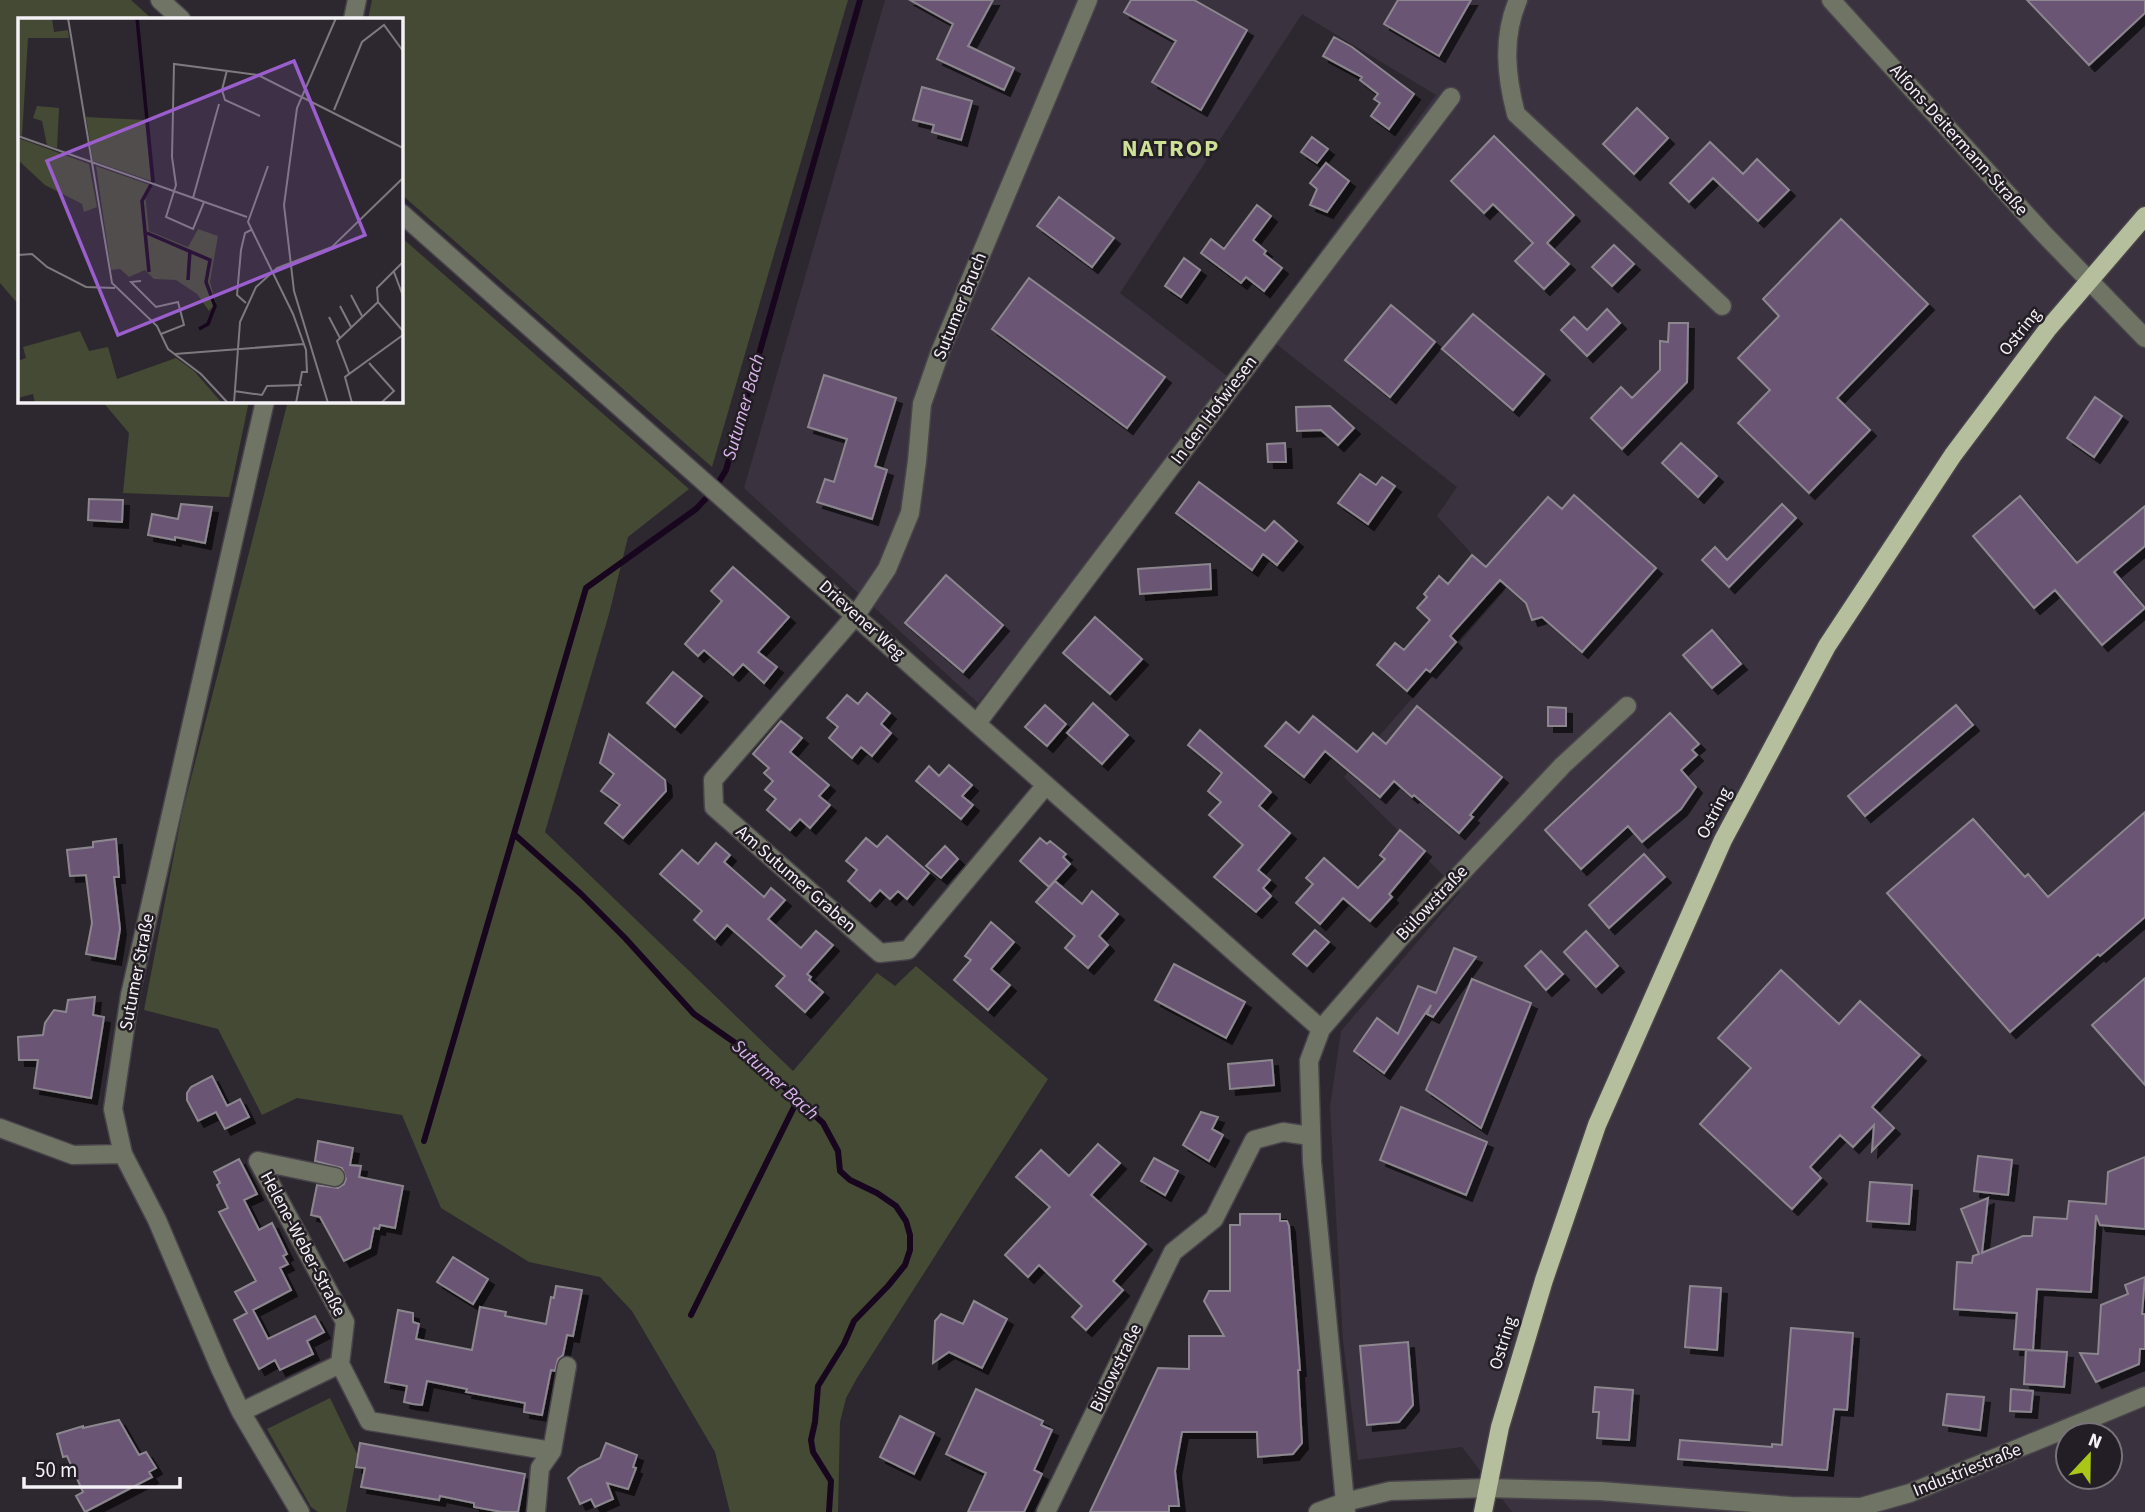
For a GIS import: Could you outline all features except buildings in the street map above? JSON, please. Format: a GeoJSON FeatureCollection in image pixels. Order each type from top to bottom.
{"type":"FeatureCollection","features":[{"type":"Feature","properties":{"kind":"main road","name":"Ostring"},"geometry":{"type":"LineString","coordinates":[[1483,1512],[1500,1427],[1544,1280],[1597,1125],[1723,840],[1827,646],[1877,568],[1991,403],[2088,280],[2145,216]]}},
{"type":"Feature","properties":{"kind":"street"},"geometry":{"type":"LineString","coordinates":[[160,0],[180,18]]}},
{"type":"Feature","properties":{"kind":"street"},"geometry":{"type":"LineString","coordinates":[[353,18],[357,0]]}},
{"type":"Feature","properties":{"kind":"street","name":"Sutumer Bruch"},"geometry":{"type":"LineString","coordinates":[[856,615],[887,569],[909,513],[922,404],[940,352],[1088,0]]}},
{"type":"Feature","properties":{"kind":"street"},"geometry":{"type":"LineString","coordinates":[[1518,0],[1506,45],[1508,84],[1516,114],[1722,306]]}},
{"type":"Feature","properties":{"kind":"street","name":"Alfons-Deitermann-Straße"},"geometry":{"type":"LineString","coordinates":[[1831,0],[2088,280]]}},
{"type":"Feature","properties":{"kind":"street","name":"In den Hofwiesen"},"geometry":{"type":"LineString","coordinates":[[977,723],[1451,97]]}},
{"type":"Feature","properties":{"kind":"street","name":"Drievener Weg"},"geometry":{"type":"LineString","coordinates":[[402,214],[1321,1029]]}},
{"type":"Feature","properties":{"kind":"street"},"geometry":{"type":"LineString","coordinates":[[2088,280],[2145,338]]}},
{"type":"Feature","properties":{"kind":"street","name":"Sutumer Straße"},"geometry":{"type":"LineString","coordinates":[[265,402],[130,995],[113,1109],[123,1154],[157,1220],[241,1412],[300,1512]]}},
{"type":"Feature","properties":{"kind":"street","name":"Am Sutumer Graben"},"geometry":{"type":"LineString","coordinates":[[856,615],[713,780],[714,807],[880,953],[908,950],[1046,785]]}},
{"type":"Feature","properties":{"kind":"street","name":"Bülowstraße"},"geometry":{"type":"LineString","coordinates":[[1346,1507],[1310,1136],[1310,1061],[1321,1029],[1399,938],[1563,765],[1627,706]]}},
{"type":"Feature","properties":{"kind":"street"},"geometry":{"type":"LineString","coordinates":[[0,1128],[73,1155],[123,1154]]}},
{"type":"Feature","properties":{"kind":"street","name":"Bülowstraße"},"geometry":{"type":"LineString","coordinates":[[1046,1512],[1173,1252],[1214,1219],[1254,1140],[1283,1132],[1310,1136]]}},
{"type":"Feature","properties":{"kind":"street","name":"Helene-Weber-Straße"},"geometry":{"type":"LineString","coordinates":[[335,1177],[258,1161],[345,1322],[340,1364]]}},
{"type":"Feature","properties":{"kind":"street"},"geometry":{"type":"LineString","coordinates":[[241,1412],[340,1364],[369,1421],[552,1451]]}},
{"type":"Feature","properties":{"kind":"street"},"geometry":{"type":"LineString","coordinates":[[536,1512],[540,1468],[552,1451],[567,1366]]}},
{"type":"Feature","properties":{"kind":"street","name":"Industriestraße"},"geometry":{"type":"LineString","coordinates":[[1318,1512],[1346,1507],[1390,1491],[1487,1488],[1600,1491],[1791,1507],[1861,1507],[1910,1493],[2145,1396]]}},
{"type":"Feature","properties":{"kind":"shaded area"},"geometry":{"type":"Polygon","coordinates":[[[885,0],[2145,0],[2145,1512],[1512,1512],[1462,1447],[1358,1460],[1343,1341],[1330,1107],[1341,1031],[1460,892],[1344,777],[1505,590],[1437,516],[1457,487],[1261,332],[1436,95],[1302,14],[1120,293],[1231,379],[978,703],[744,488],[885,0]]]}},
{"type":"Feature","properties":{"kind":"green space"},"geometry":{"type":"Polygon","coordinates":[[[0,0],[131,0],[151,18],[18,18],[18,304],[0,283],[0,0]]]}},
{"type":"Feature","properties":{"kind":"green space"},"geometry":{"type":"Polygon","coordinates":[[[372,0],[848,0],[712,467],[402,195],[402,18],[368,18],[372,0]]]}},
{"type":"Feature","properties":{"kind":"green space"},"geometry":{"type":"Polygon","coordinates":[[[402,238],[689,489],[628,537],[609,614],[545,832],[793,1071],[877,973],[895,986],[916,966],[1048,1079],[846,1398],[840,1422],[838,1512],[730,1512],[715,1452],[632,1311],[600,1277],[529,1262],[441,1208],[402,1115],[297,1098],[262,1115],[218,1029],[144,1010],[182,813],[288,402],[402,402],[402,238]]]}},
{"type":"Feature","properties":{"kind":"green space"},"geometry":{"type":"Polygon","coordinates":[[[103,402],[249,402],[229,497],[123,493],[129,433],[103,402]]]}},
{"type":"Feature","properties":{"kind":"green space"},"geometry":{"type":"Polygon","coordinates":[[[330,1398],[357,1454],[346,1512],[318,1512],[311,1507],[267,1429],[330,1398]]]}},
{"type":"Feature","properties":{"kind":"waterway","name":"Sutumer Bach"},"geometry":{"type":"LineString","coordinates":[[424,1141],[586,588],[696,509],[714,490],[726,470],[860,0]]}},
{"type":"Feature","properties":{"kind":"waterway","name":"Sutumer Bach"},"geometry":{"type":"LineString","coordinates":[[514,834],[581,894],[694,1014],[741,1047],[823,1123],[838,1151],[840,1171],[850,1180],[896,1206],[906,1221],[910,1250],[905,1265],[854,1321],[844,1344],[818,1386],[811,1440],[813,1452],[831,1481],[829,1512]]}},
{"type":"Feature","properties":{"kind":"waterway"},"geometry":{"type":"LineString","coordinates":[[691,1315],[798,1099]]}},
{"type":"Feature","properties":{"kind":"district","name":"NATROP"},"geometry":{"type":"Point","coordinates":[1171,148]}}]}
